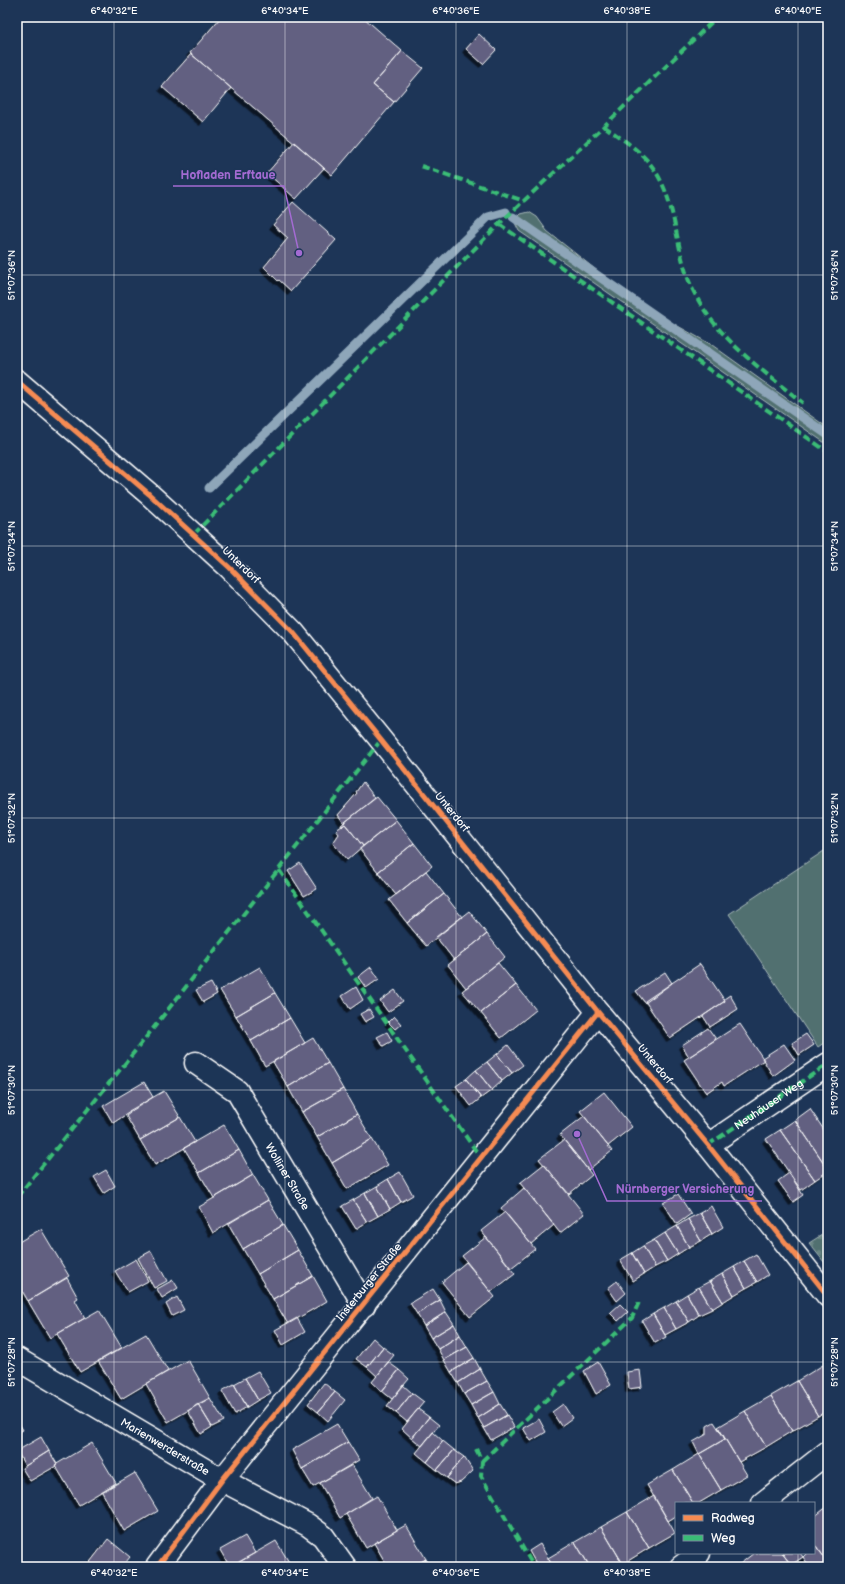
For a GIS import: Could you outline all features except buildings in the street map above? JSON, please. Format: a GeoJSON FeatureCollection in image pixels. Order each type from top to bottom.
{"type":"FeatureCollection","features":[{"type":"Feature","properties":{"kind":"street","name":"Unterdorf"},"geometry":{"type":"LineString","coordinates":[[17,381],[199,539],[293,632],[382,740],[598,1012],[708,1145],[828,1296]]}},
{"type":"Feature","properties":{"kind":"street","name":"Insterburger Straße"},"geometry":{"type":"LineString","coordinates":[[157,1567],[222,1480],[598,1012]]}},
{"type":"Feature","properties":{"kind":"street","name":"Wolliner Straße"},"geometry":{"type":"LineString","coordinates":[[196,1063],[237,1091],[364,1305]]}},
{"type":"Feature","properties":{"kind":"street","name":"Neuhäuser Weg"},"geometry":{"type":"LineString","coordinates":[[708,1145],[828,1064]]}},
{"type":"Feature","properties":{"kind":"street","name":"Marienwerderstraße"},"geometry":{"type":"LineString","coordinates":[[17,1358],[222,1480],[308,1525],[323,1536],[345,1567]]}},
{"type":"Feature","properties":{"kind":"street"},"geometry":{"type":"LineString","coordinates":[[764,1502],[828,1452]]}},
{"type":"Feature","properties":{"kind":"street"},"geometry":{"type":"LineString","coordinates":[[682,1567],[698,1554]]}},
{"type":"Feature","properties":{"kind":"green space"},"geometry":{"type":"Polygon","coordinates":[[[529,212],[537,217],[547,231],[624,292],[658,315],[712,345],[828,428],[828,445],[519,231],[514,221],[521,214],[529,212]]]}},
{"type":"Feature","properties":{"kind":"green space"},"geometry":{"type":"Polygon","coordinates":[[[824,851],[828,857],[828,1040],[818,1047],[729,914],[824,851]]]}},
{"type":"Feature","properties":{"kind":"green space"},"geometry":{"type":"Polygon","coordinates":[[[828,1231],[828,1267],[809,1243],[828,1231]]]}},
{"type":"Feature","properties":{"kind":"waterway"},"geometry":{"type":"LineString","coordinates":[[209,488],[488,217],[506,212]]}},
{"type":"Feature","properties":{"kind":"waterway"},"geometry":{"type":"LineString","coordinates":[[513,217],[828,435]]}},
{"type":"Feature","properties":{"kind":"marked path"},"geometry":{"type":"LineString","coordinates":[[194,534],[499,224],[604,126],[717,17]]}},
{"type":"Feature","properties":{"kind":"marked path"},"geometry":{"type":"LineString","coordinates":[[604,126],[641,154],[651,165],[660,179],[671,209],[686,273],[701,305],[713,322],[741,352],[803,403]]}},
{"type":"Feature","properties":{"kind":"marked path"},"geometry":{"type":"LineString","coordinates":[[421,166],[524,201]]}},
{"type":"Feature","properties":{"kind":"marked path"},"geometry":{"type":"LineString","coordinates":[[499,224],[828,452]]}},
{"type":"Feature","properties":{"kind":"marked path"},"geometry":{"type":"LineString","coordinates":[[17,1197],[140,1045],[381,740]]}},
{"type":"Feature","properties":{"kind":"marked path"},"geometry":{"type":"LineString","coordinates":[[279,870],[481,1158]]}},
{"type":"Feature","properties":{"kind":"marked path"},"geometry":{"type":"LineString","coordinates":[[708,1145],[828,1064]]}},
{"type":"Feature","properties":{"kind":"marked path"},"geometry":{"type":"LineString","coordinates":[[482,1461],[632,1318],[639,1302]]}},
{"type":"Feature","properties":{"kind":"marked path"},"geometry":{"type":"LineString","coordinates":[[476,1449],[482,1461],[481,1476],[534,1567]]}},
{"type":"Feature","properties":{"kind":"cycle path"},"geometry":{"type":"LineString","coordinates":[[17,381],[149,494],[230,568],[293,632],[598,1012],[708,1145],[828,1296]]}},
{"type":"Feature","properties":{"kind":"cycle path"},"geometry":{"type":"LineString","coordinates":[[157,1567],[222,1480],[598,1012]]}},
{"type":"Feature","properties":{"kind":"place","name":"Hofladen Erftaue"},"geometry":{"type":"Point","coordinates":[299,253]}},
{"type":"Feature","properties":{"kind":"place","name":"Nürnberger Versicherung"},"geometry":{"type":"Point","coordinates":[577,1134]}}]}
